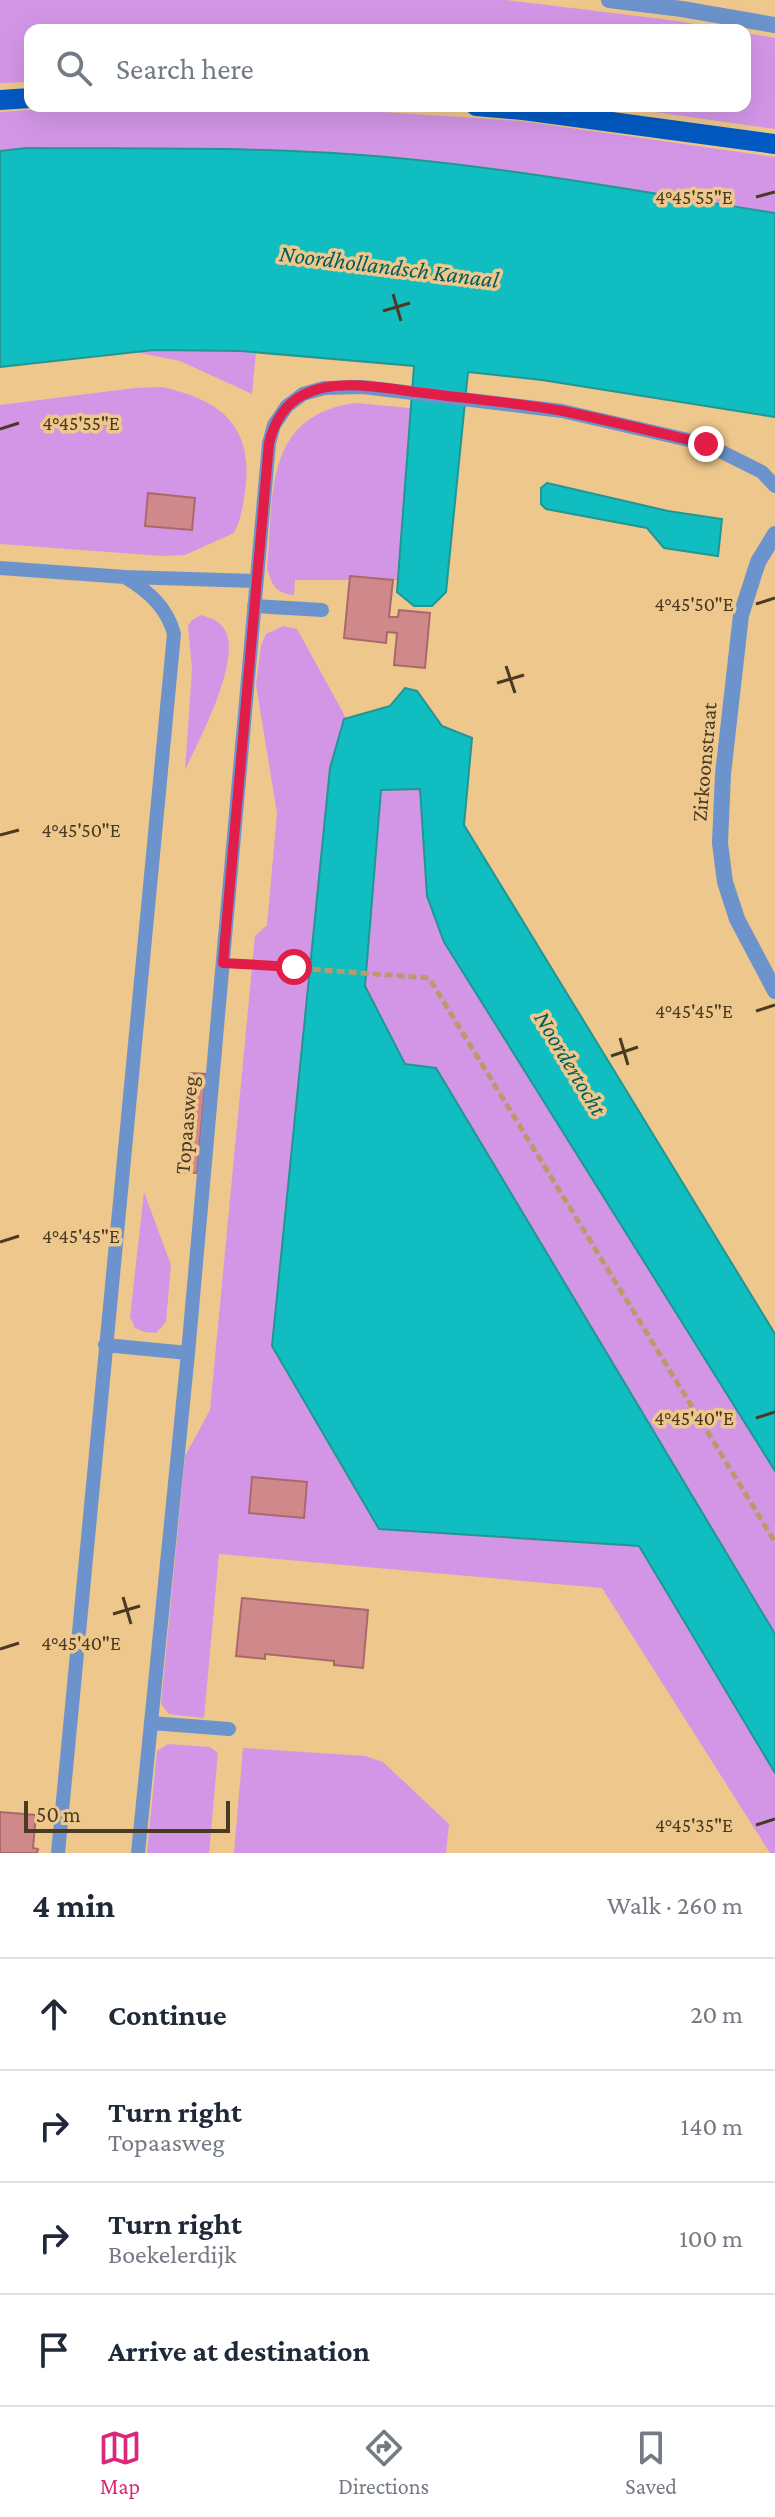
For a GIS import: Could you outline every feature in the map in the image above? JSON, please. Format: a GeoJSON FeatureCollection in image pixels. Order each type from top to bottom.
{"type":"FeatureCollection","features":[{"type":"Feature","properties":{"kind":"main road"},"geometry":{"type":"LineString","coordinates":[[0,100],[24,98]]}},
{"type":"Feature","properties":{"kind":"main road"},"geometry":{"type":"LineString","coordinates":[[539,112],[775,144]]}},
{"type":"Feature","properties":{"kind":"street"},"geometry":{"type":"LineString","coordinates":[[609,0],[682,4],[775,25]]}},
{"type":"Feature","properties":{"kind":"street","name":"Zirkoonstraat"},"geometry":{"type":"LineString","coordinates":[[775,534],[758,562],[741,615],[723,774],[720,843],[725,882],[737,919],[775,991]]}},
{"type":"Feature","properties":{"kind":"lane","name":"Topaasweg"},"geometry":{"type":"LineString","coordinates":[[138,1853],[188,1353],[269,443],[274,425],[287,406],[303,394],[324,388],[409,391],[562,411],[706,444],[762,472],[775,486]]}},
{"type":"Feature","properties":{"kind":"lane"},"geometry":{"type":"LineString","coordinates":[[0,568],[125,577],[256,581]]}},
{"type":"Feature","properties":{"kind":"lane"},"geometry":{"type":"LineString","coordinates":[[58,1853],[174,634],[165,611],[140,586],[125,577]]}},
{"type":"Feature","properties":{"kind":"lane"},"geometry":{"type":"LineString","coordinates":[[254,606],[322,610]]}},
{"type":"Feature","properties":{"kind":"lane"},"geometry":{"type":"LineString","coordinates":[[105,1345],[188,1353]]}},
{"type":"Feature","properties":{"kind":"lane"},"geometry":{"type":"LineString","coordinates":[[151,1723],[229,1729]]}},
{"type":"Feature","properties":{"kind":"path"},"geometry":{"type":"LineString","coordinates":[[223,963],[429,978],[775,1542]]}},
{"type":"Feature","properties":{"kind":"shaded area"},"geometry":{"type":"Polygon","coordinates":[[[0,0],[505,0],[695,24],[24,24],[24,82],[0,83],[0,0]]]}},
{"type":"Feature","properties":{"kind":"shaded area"},"geometry":{"type":"Polygon","coordinates":[[[751,34],[775,38],[775,129],[655,112],[751,112],[751,34]]]}},
{"type":"Feature","properties":{"kind":"shaded area"},"geometry":{"type":"Polygon","coordinates":[[[0,112],[382,112],[521,121],[775,157],[775,213],[586,182],[351,154],[166,148],[27,148],[0,151],[0,112]]]}},
{"type":"Feature","properties":{"kind":"shaded area"},"geometry":{"type":"Polygon","coordinates":[[[135,352],[256,352],[252,394],[180,361],[135,352]]]}},
{"type":"Feature","properties":{"kind":"shaded area"},"geometry":{"type":"Polygon","coordinates":[[[162,387],[202,400],[217,409],[239,433],[246,469],[245,491],[234,533],[185,555],[0,544],[0,405],[162,387]]]}},
{"type":"Feature","properties":{"kind":"shaded area"},"geometry":{"type":"Polygon","coordinates":[[[355,403],[410,408],[398,580],[295,580],[294,595],[282,592],[273,583],[267,568],[279,463],[289,442],[303,424],[325,411],[355,403]]]}},
{"type":"Feature","properties":{"kind":"shaded area"},"geometry":{"type":"Polygon","coordinates":[[[201,615],[224,628],[229,646],[216,702],[185,770],[192,669],[188,626],[201,615]]]}},
{"type":"Feature","properties":{"kind":"shaded area"},"geometry":{"type":"Polygon","coordinates":[[[283,626],[297,629],[346,718],[330,768],[272,1346],[379,1529],[639,1546],[775,1773],[775,1853],[770,1853],[602,1588],[219,1554],[204,1718],[169,1714],[161,1704],[185,1456],[210,1410],[255,936],[267,925],[277,813],[256,685],[261,645],[266,634],[283,626]]]}},
{"type":"Feature","properties":{"kind":"shaded area"},"geometry":{"type":"Polygon","coordinates":[[[420,789],[427,896],[444,942],[775,1471],[775,1634],[436,1068],[405,1064],[365,986],[380,790],[420,789]]]}},
{"type":"Feature","properties":{"kind":"shaded area"},"geometry":{"type":"Polygon","coordinates":[[[144,1192],[171,1265],[166,1322],[156,1333],[135,1328],[130,1317],[144,1192]]]}},
{"type":"Feature","properties":{"kind":"shaded area"},"geometry":{"type":"Polygon","coordinates":[[[168,1744],[210,1747],[218,1753],[209,1853],[147,1853],[157,1751],[168,1744]]]}},
{"type":"Feature","properties":{"kind":"shaded area"},"geometry":{"type":"Polygon","coordinates":[[[243,1748],[365,1756],[383,1762],[449,1824],[446,1853],[234,1853],[243,1748]]]}},
{"type":"Feature","properties":{"kind":"water","name":"Noordhollandsch Kanaal"},"geometry":{"type":"Polygon","coordinates":[[[27,148],[166,148],[351,154],[539,175],[775,213],[775,417],[542,380],[468,372],[446,592],[432,606],[414,606],[397,592],[414,366],[241,351],[154,350],[0,367],[0,151],[27,148]]]}},
{"type":"Feature","properties":{"kind":"water"},"geometry":{"type":"Polygon","coordinates":[[[547,483],[668,511],[722,519],[718,556],[664,548],[647,528],[546,509],[541,504],[541,488],[547,483]]]}},
{"type":"Feature","properties":{"kind":"water","name":"Noordertocht"},"geometry":{"type":"Polygon","coordinates":[[[405,688],[417,691],[442,726],[472,738],[464,825],[775,1334],[775,1471],[444,942],[427,896],[420,789],[381,790],[365,986],[405,1064],[436,1068],[775,1634],[775,1773],[639,1546],[379,1529],[272,1346],[330,768],[344,719],[390,706],[405,688]]]}},
{"type":"Feature","properties":{"kind":"building"},"geometry":{"type":"Polygon","coordinates":[[[148,493],[195,498],[192,530],[145,526],[148,493]]]}},
{"type":"Feature","properties":{"kind":"building"},"geometry":{"type":"Polygon","coordinates":[[[350,576],[393,580],[389,617],[398,617],[399,610],[430,613],[425,668],[394,665],[397,633],[387,632],[386,643],[344,638],[350,576]]]}},
{"type":"Feature","properties":{"kind":"building"},"geometry":{"type":"Polygon","coordinates":[[[190,1073],[206,1074],[197,1173],[181,1172],[186,1113],[192,1114],[193,1099],[189,1099],[186,1108],[190,1073]]]}},
{"type":"Feature","properties":{"kind":"building"},"geometry":{"type":"Polygon","coordinates":[[[252,1477],[307,1482],[304,1518],[249,1513],[252,1477]]]}},
{"type":"Feature","properties":{"kind":"building"},"geometry":{"type":"Polygon","coordinates":[[[242,1598],[368,1610],[363,1668],[334,1665],[334,1661],[265,1654],[265,1659],[236,1656],[242,1598]]]}},
{"type":"Feature","properties":{"kind":"building"},"geometry":{"type":"Polygon","coordinates":[[[0,1812],[36,1815],[33,1848],[38,1849],[37,1853],[0,1853],[0,1812]]]}},
{"type":"Feature","properties":{"kind":"route"},"geometry":{"type":"LineString","coordinates":[[294,967],[223,963],[269,443],[274,425],[287,406],[303,394],[324,388],[409,391],[562,411],[706,444]]}}]}
